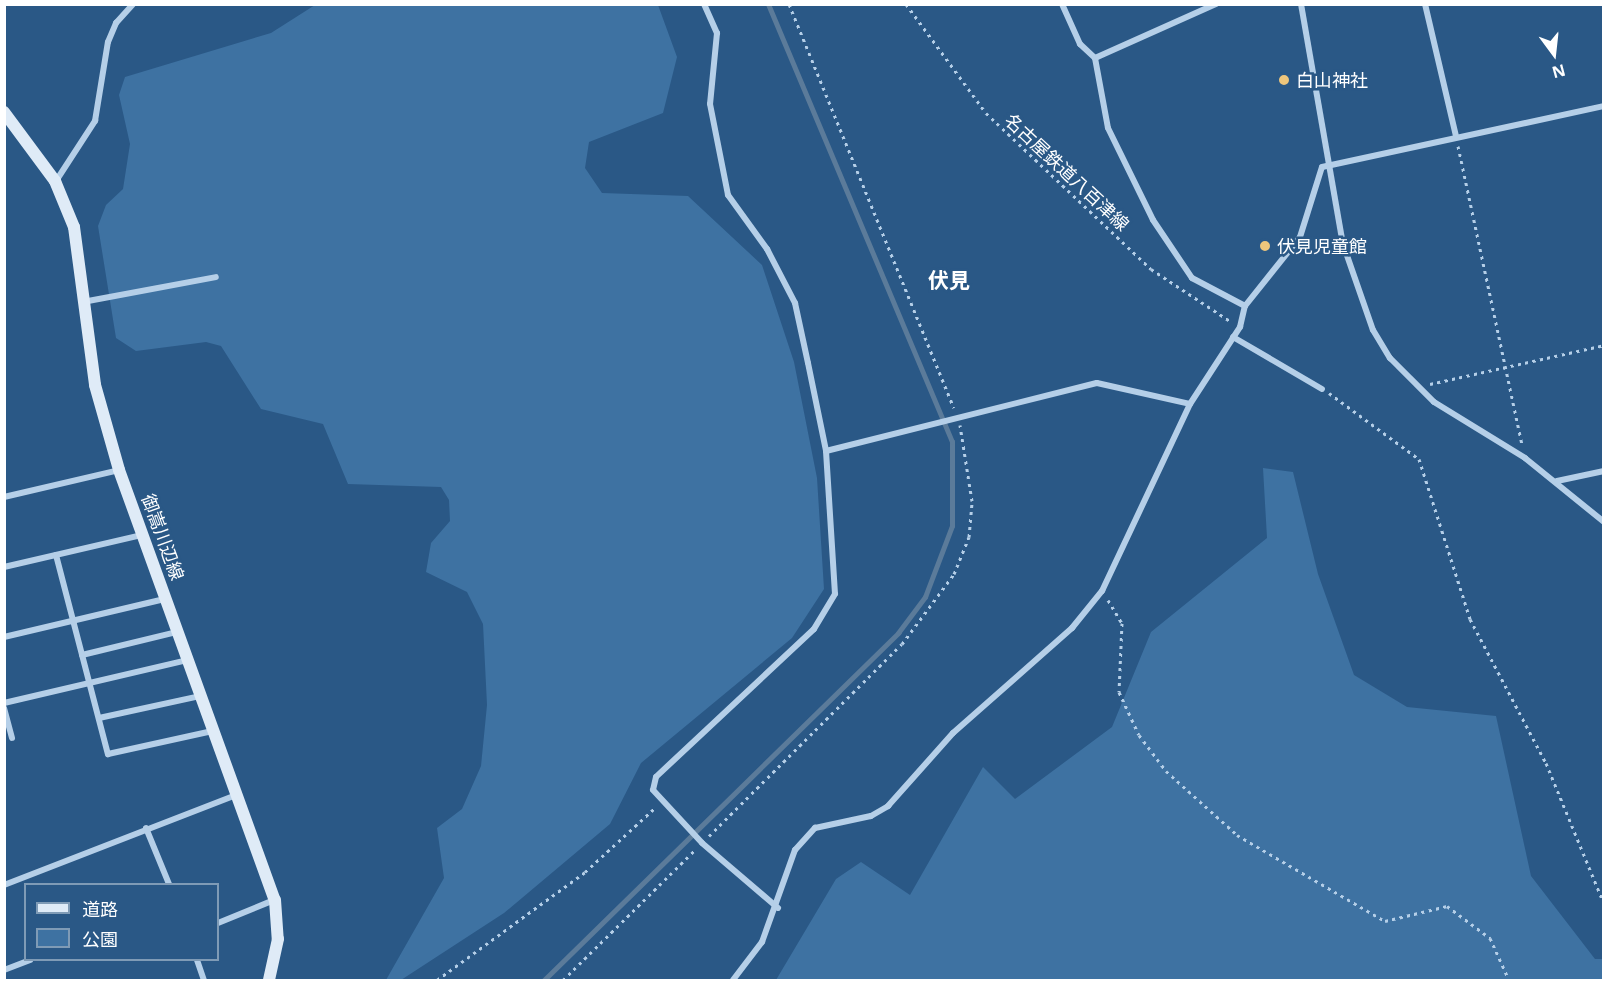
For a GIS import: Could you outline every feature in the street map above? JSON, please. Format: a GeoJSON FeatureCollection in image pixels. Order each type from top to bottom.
{"type":"FeatureCollection","features":[{"type":"Feature","properties":{"kind":"main road","name":"御嵩川辺線"},"geometry":{"type":"LineString","coordinates":[[4,112],[55,181],[74,227],[88,301],[95,385],[119,470],[275,900],[278,939],[269,981]]}},
{"type":"Feature","properties":{"kind":"street"},"geometry":{"type":"LineString","coordinates":[[55,181],[95,121],[108,42],[116,23],[133,4]]}},
{"type":"Feature","properties":{"kind":"street"},"geometry":{"type":"LineString","coordinates":[[704,4],[717,33],[710,104],[728,195],[767,249],[795,303],[826,451],[835,594],[814,629],[656,777],[653,790],[702,843],[778,908]]}},
{"type":"Feature","properties":{"kind":"street"},"geometry":{"type":"LineString","coordinates":[[1062,4],[1080,44],[1095,58],[1108,128],[1153,220],[1192,278],[1245,306]]}},
{"type":"Feature","properties":{"kind":"street"},"geometry":{"type":"LineString","coordinates":[[1095,58],[1216,4]]}},
{"type":"Feature","properties":{"kind":"street"},"geometry":{"type":"LineString","coordinates":[[1301,4],[1332,164],[1343,244],[1358,297],[1390,358],[1449,412],[1525,458],[1557,481],[1604,522]]}},
{"type":"Feature","properties":{"kind":"street"},"geometry":{"type":"LineString","coordinates":[[1425,4],[1456,136]]}},
{"type":"Feature","properties":{"kind":"street"},"geometry":{"type":"LineString","coordinates":[[733,981],[762,942],[778,908],[795,850],[815,828],[871,816],[888,806],[953,733],[1072,628],[1102,591],[1190,404],[1240,327],[1245,306],[1290,255],[1322,167],[1456,136],[1604,106]]}},
{"type":"Feature","properties":{"kind":"street"},"geometry":{"type":"LineString","coordinates":[[88,301],[216,276]]}},
{"type":"Feature","properties":{"kind":"street"},"geometry":{"type":"LineString","coordinates":[[1233,337],[1322,389]]}},
{"type":"Feature","properties":{"kind":"street"},"geometry":{"type":"LineString","coordinates":[[826,451],[1097,383],[1190,404]]}},
{"type":"Feature","properties":{"kind":"street"},"geometry":{"type":"LineString","coordinates":[[4,497],[119,470]]}},
{"type":"Feature","properties":{"kind":"street"},"geometry":{"type":"LineString","coordinates":[[1557,481],[1604,471]]}},
{"type":"Feature","properties":{"kind":"street"},"geometry":{"type":"LineString","coordinates":[[4,567],[142,535]]}},
{"type":"Feature","properties":{"kind":"street"},"geometry":{"type":"LineString","coordinates":[[56,555],[108,754],[213,731]]}},
{"type":"Feature","properties":{"kind":"street"},"geometry":{"type":"LineString","coordinates":[[4,637],[166,598]]}},
{"type":"Feature","properties":{"kind":"street"},"geometry":{"type":"LineString","coordinates":[[82,655],[177,632]]}},
{"type":"Feature","properties":{"kind":"street"},"geometry":{"type":"LineString","coordinates":[[4,703],[188,660]]}},
{"type":"Feature","properties":{"kind":"street"},"geometry":{"type":"LineString","coordinates":[[99,718],[200,696]]}},
{"type":"Feature","properties":{"kind":"street"},"geometry":{"type":"LineString","coordinates":[[4,708],[12,738]]}},
{"type":"Feature","properties":{"kind":"street"},"geometry":{"type":"LineString","coordinates":[[4,885],[236,795]]}},
{"type":"Feature","properties":{"kind":"street"},"geometry":{"type":"LineString","coordinates":[[146,828],[168,883]]}},
{"type":"Feature","properties":{"kind":"street"},"geometry":{"type":"LineString","coordinates":[[219,922],[275,900]]}},
{"type":"Feature","properties":{"kind":"street"},"geometry":{"type":"LineString","coordinates":[[4,970],[27,961]]}},
{"type":"Feature","properties":{"kind":"street"},"geometry":{"type":"LineString","coordinates":[[197,961],[203,980]]}},
{"type":"Feature","properties":{"kind":"path","name":"名古屋鉄道八百津線"},"geometry":{"type":"LineString","coordinates":[[906,4],[986,114],[1151,269],[1240,327]]}},
{"type":"Feature","properties":{"kind":"path"},"geometry":{"type":"LineString","coordinates":[[1456,136],[1525,458]]}},
{"type":"Feature","properties":{"kind":"path"},"geometry":{"type":"LineString","coordinates":[[1418,386],[1604,345]]}},
{"type":"Feature","properties":{"kind":"path"},"geometry":{"type":"LineString","coordinates":[[1322,389],[1419,459],[1470,619],[1546,763],[1604,904]]}},
{"type":"Feature","properties":{"kind":"path"},"geometry":{"type":"LineString","coordinates":[[1102,591],[1122,623],[1119,692],[1139,735],[1166,771],[1237,836],[1384,921],[1447,906],[1490,938],[1509,981]]}},
{"type":"Feature","properties":{"kind":"path"},"geometry":{"type":"LineString","coordinates":[[437,981],[585,872],[662,802]]}},
{"type":"Feature","properties":{"kind":"path"},"geometry":{"type":"LineString","coordinates":[[563,981],[702,843]]}},
{"type":"Feature","properties":{"kind":"green space"},"geometry":{"type":"Polygon","coordinates":[[[315,5],[658,5],[677,57],[663,113],[589,142],[585,168],[602,193],[688,196],[762,265],[794,362],[817,478],[824,589],[792,638],[641,763],[610,824],[504,913],[401,980],[386,980],[444,878],[437,828],[462,809],[481,766],[487,705],[483,624],[467,592],[426,572],[431,543],[450,521],[449,500],[441,487],[348,484],[323,424],[261,409],[221,346],[206,342],[136,351],[116,338],[98,226],[106,205],[123,189],[130,144],[119,95],[125,77],[271,33],[315,5]]]}},
{"type":"Feature","properties":{"kind":"green space"},"geometry":{"type":"Polygon","coordinates":[[[1263,468],[1293,472],[1318,574],[1354,675],[1407,707],[1496,716],[1531,876],[1595,959],[1603,959],[1603,980],[776,980],[836,879],[861,862],[910,895],[983,767],[1015,799],[1112,727],[1151,632],[1267,538],[1263,468]]]}},
{"type":"Feature","properties":{"kind":"waterway"},"geometry":{"type":"LineString","coordinates":[[544,980],[898,633],[925,597],[952,526],[952,442],[768,4]]}},
{"type":"Feature","properties":{"kind":"place","name":"白山神社"},"geometry":{"type":"Point","coordinates":[1284,80]}},
{"type":"Feature","properties":{"kind":"place","name":"伏見児童館"},"geometry":{"type":"Point","coordinates":[1265,246]}},
{"type":"Feature","properties":{"kind":"district","name":"伏見"},"geometry":{"type":"Point","coordinates":[949,280]}}]}
